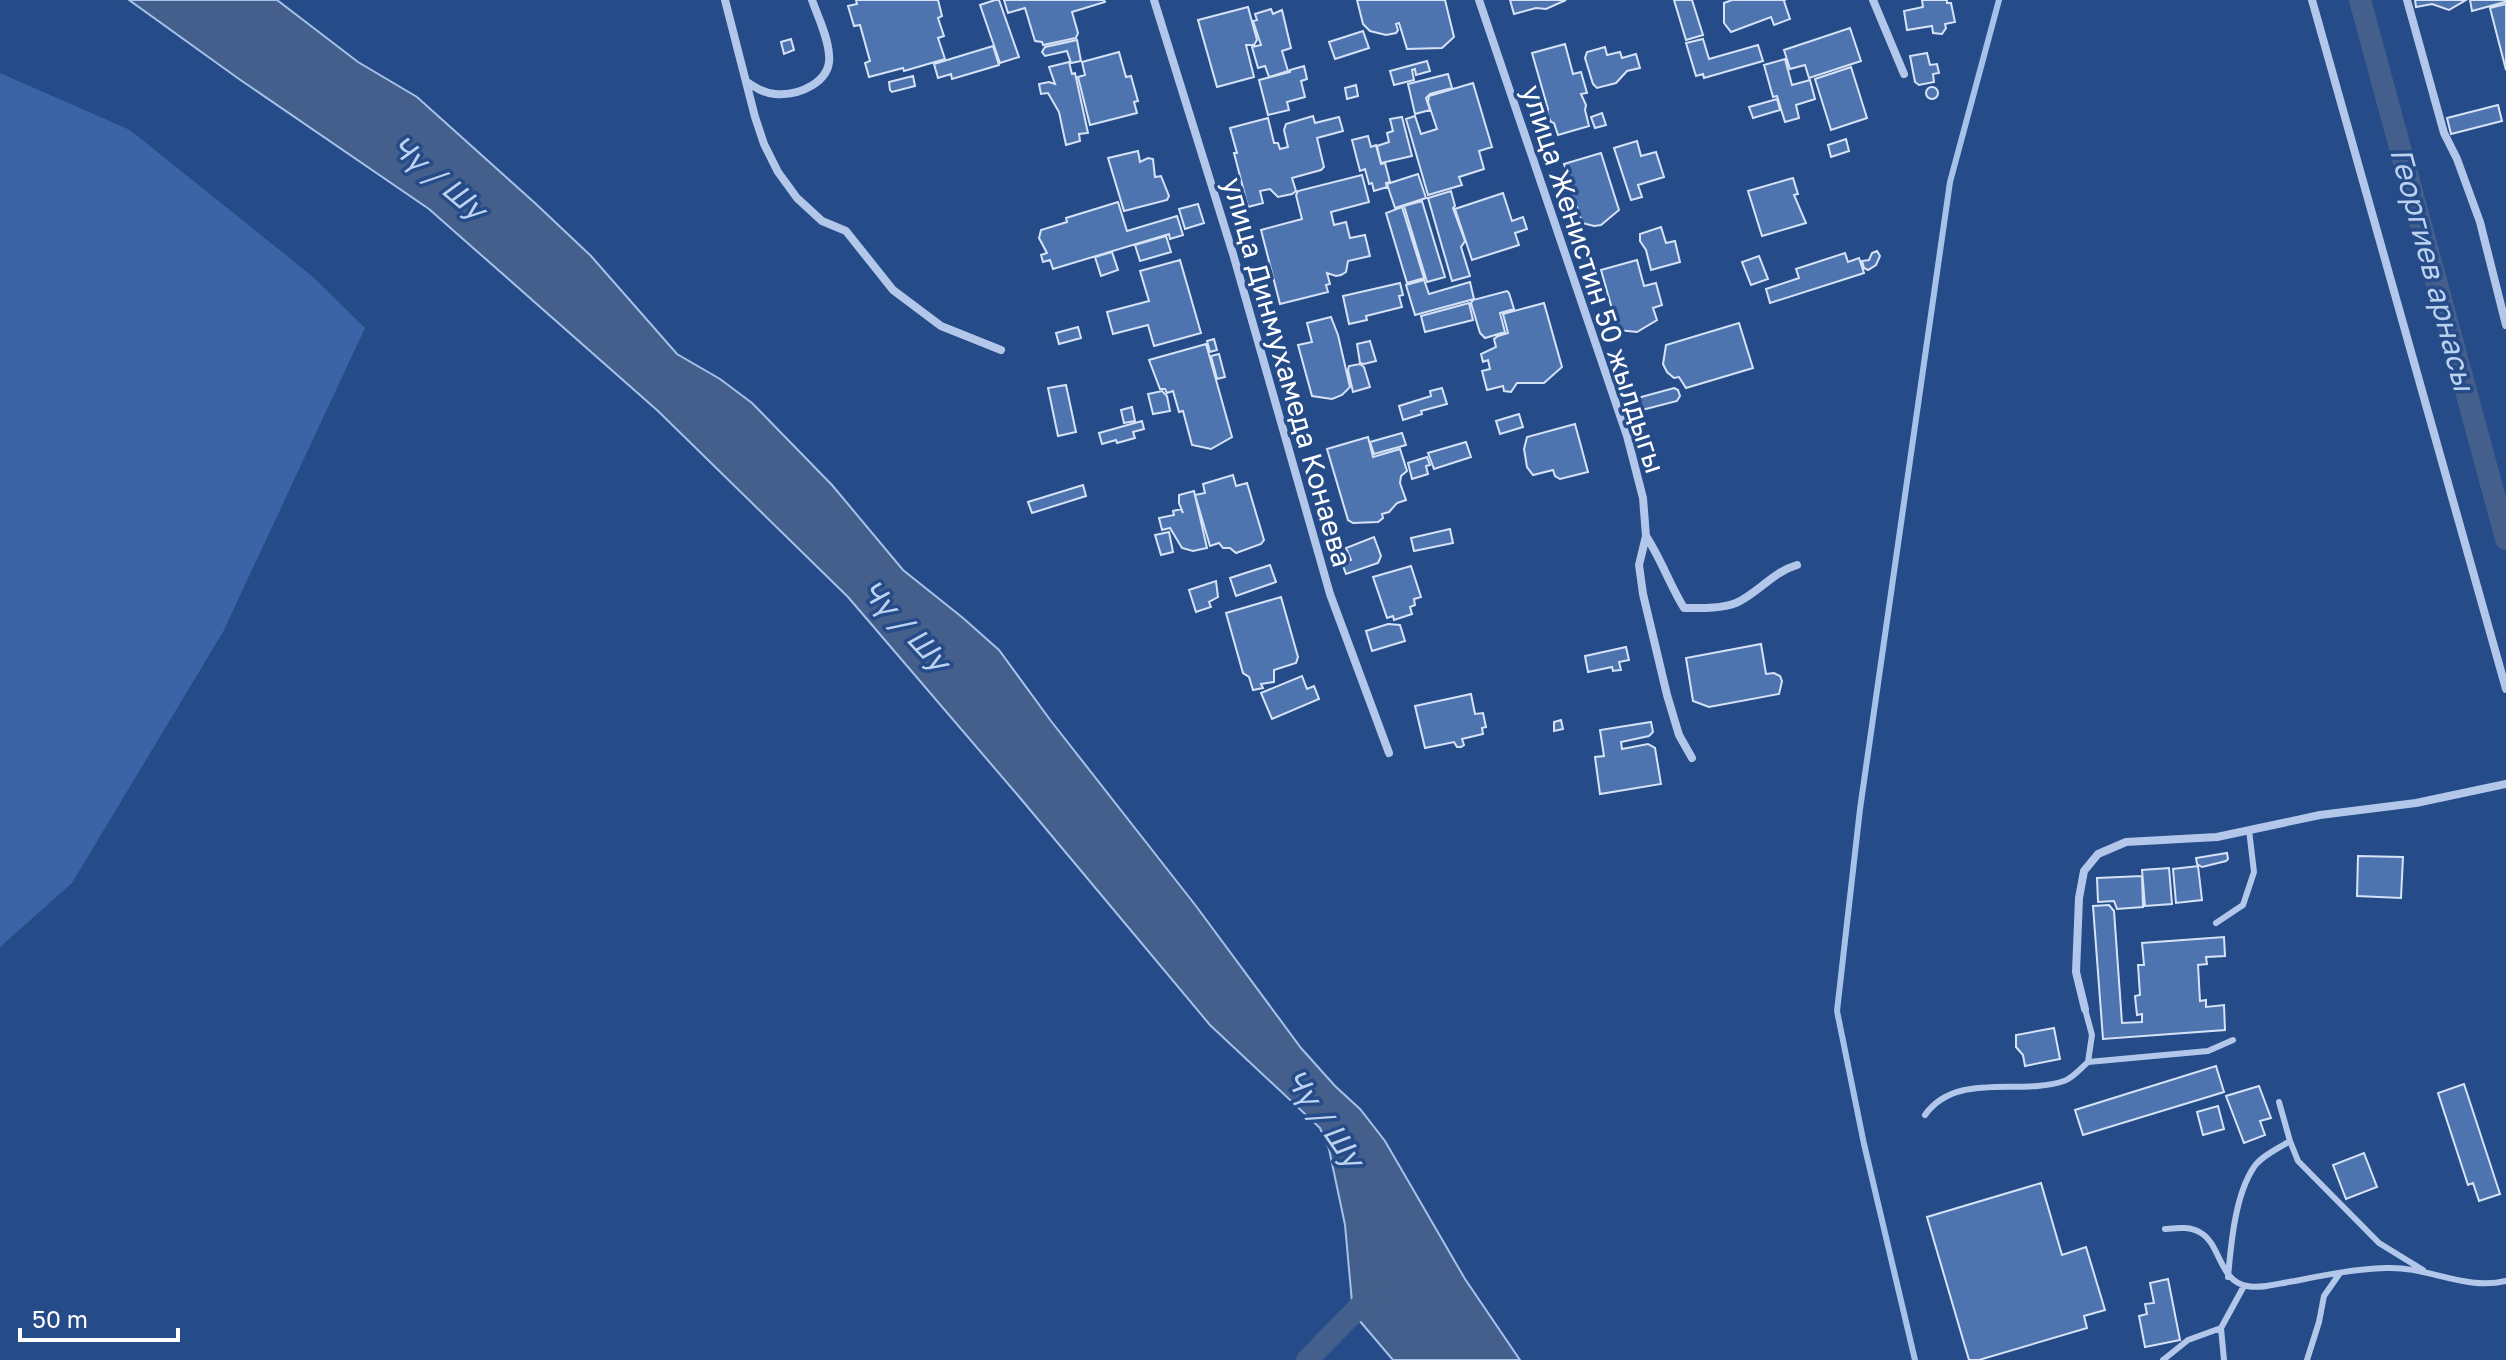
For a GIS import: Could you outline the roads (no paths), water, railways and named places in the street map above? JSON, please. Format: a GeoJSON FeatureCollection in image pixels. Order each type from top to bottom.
{"type":"FeatureCollection","features":[{"type":"Feature","properties":{"kind":"street"},"geometry":{"type":"LineString","coordinates":[[725,0],[764,144],[778,172],[797,198],[822,221],[846,231],[893,290],[941,326],[1001,350]]}},
{"type":"Feature","properties":{"kind":"street"},"geometry":{"type":"LineString","coordinates":[[747,82],[762,91],[777,94],[794,93],[819,82],[828,70],[829,55],[812,0]]}},
{"type":"Feature","properties":{"kind":"street","name":"улица Динмухамеда Конаева"},"geometry":{"type":"LineString","coordinates":[[1154,0],[1233,254],[1330,594],[1389,753]]}},
{"type":"Feature","properties":{"kind":"street","name":"улица Женистин 50 жылдыгы"},"geometry":{"type":"LineString","coordinates":[[1479,0],[1627,436],[1643,498],[1646,536],[1639,565],[1643,594],[1675,722],[1692,758]]}},
{"type":"Feature","properties":{"kind":"street"},"geometry":{"type":"LineString","coordinates":[[1873,0],[1904,74]]}},
{"type":"Feature","properties":{"kind":"street"},"geometry":{"type":"LineString","coordinates":[[2312,0],[2506,689]]}},
{"type":"Feature","properties":{"kind":"street"},"geometry":{"type":"LineString","coordinates":[[2407,0],[2444,133],[2480,222],[2506,325]]}},
{"type":"Feature","properties":{"kind":"street"},"geometry":{"type":"LineString","coordinates":[[1646,536],[1659,555],[1670,585],[1684,608],[1735,603],[1774,576],[1797,565]]}},
{"type":"Feature","properties":{"kind":"street"},"geometry":{"type":"LineString","coordinates":[[2085,1009],[2076,972],[2079,898],[2084,871],[2098,854],[2126,842],[2217,837],[2320,815],[2416,803],[2506,784]]}},
{"type":"Feature","properties":{"kind":"lane"},"geometry":{"type":"LineString","coordinates":[[2216,923],[2243,905],[2254,872],[2249,830]]}},
{"type":"Feature","properties":{"kind":"lane"},"geometry":{"type":"LineString","coordinates":[[2085,1009],[2092,1035],[2088,1062]]}},
{"type":"Feature","properties":{"kind":"lane"},"geometry":{"type":"LineString","coordinates":[[1925,1115],[1934,1102],[1956,1092],[1986,1086],[2017,1088],[2066,1080],[2088,1062],[2208,1051],[2233,1040]]}},
{"type":"Feature","properties":{"kind":"lane"},"geometry":{"type":"LineString","coordinates":[[2279,1102],[2298,1161],[2379,1243],[2426,1272]]}},
{"type":"Feature","properties":{"kind":"lane"},"geometry":{"type":"LineString","coordinates":[[2228,1277],[2232,1235],[2244,1189],[2255,1165],[2290,1141]]}},
{"type":"Feature","properties":{"kind":"lane"},"geometry":{"type":"LineString","coordinates":[[2165,1229],[2186,1228],[2202,1233],[2228,1277],[2244,1286],[2261,1287],[2388,1267],[2490,1285],[2506,1281]]}},
{"type":"Feature","properties":{"kind":"lane"},"geometry":{"type":"LineString","coordinates":[[2307,1360],[2324,1296],[2340,1273]]}},
{"type":"Feature","properties":{"kind":"lane"},"geometry":{"type":"LineString","coordinates":[[2224,1360],[2221,1328],[2244,1286]]}},
{"type":"Feature","properties":{"kind":"lane"},"geometry":{"type":"LineString","coordinates":[[2163,1360],[2188,1340],[2221,1328]]}},
{"type":"Feature","properties":{"kind":"water","name":"Чү / Шу"},"geometry":{"type":"Polygon","coordinates":[[[129,0],[277,0],[358,62],[417,97],[591,256],[677,354],[720,379],[752,403],[832,485],[903,570],[999,650],[1301,1048],[1360,1109],[1385,1141],[1465,1279],[1520,1360],[1393,1360],[1353,1313],[1345,1225],[1329,1149],[1320,1128],[1210,1025],[848,597],[658,411],[429,209],[129,0]]]}},
{"type":"Feature","properties":{"kind":"waterway"},"geometry":{"type":"LineString","coordinates":[[1915,1360],[1864,1144],[1837,1011],[1860,809],[1950,182],[1999,0]]}},
{"type":"Feature","properties":{"kind":"waterway","name":"Георгиев арнасы"},"geometry":{"type":"LineString","coordinates":[[2360,0],[2506,539]]}},
{"type":"Feature","properties":{"kind":"waterway"},"geometry":{"type":"LineString","coordinates":[[1307,1360],[1374,1292]]}}]}
